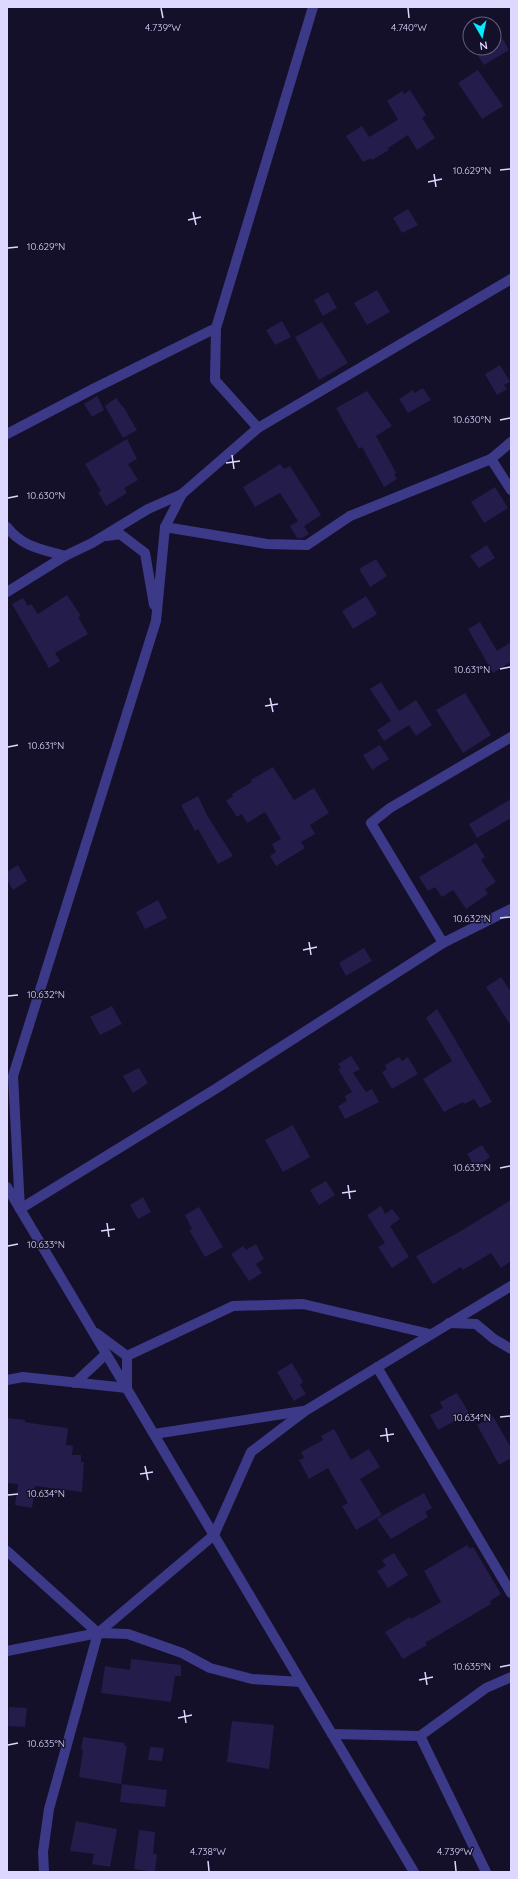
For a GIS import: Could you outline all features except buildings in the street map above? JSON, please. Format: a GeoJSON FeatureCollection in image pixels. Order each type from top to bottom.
{"type":"FeatureCollection","features":[{"type":"Feature","properties":{"kind":"street"},"geometry":{"type":"LineString","coordinates":[[258,428],[215,380],[216,328],[313,7]]}},
{"type":"Feature","properties":{"kind":"street"},"geometry":{"type":"LineString","coordinates":[[7,592],[65,556],[102,537],[148,509],[182,494],[258,428],[511,279]]}},
{"type":"Feature","properties":{"kind":"street"},"geometry":{"type":"LineString","coordinates":[[7,434],[216,328]]}},
{"type":"Feature","properties":{"kind":"street"},"geometry":{"type":"LineString","coordinates":[[165,527],[267,544],[307,544],[350,516],[491,459],[511,442]]}},
{"type":"Feature","properties":{"kind":"street"},"geometry":{"type":"LineString","coordinates":[[491,459],[511,490]]}},
{"type":"Feature","properties":{"kind":"street"},"geometry":{"type":"LineString","coordinates":[[20,1209],[13,1076],[156,621],[165,527],[182,494]]}},
{"type":"Feature","properties":{"kind":"street"},"geometry":{"type":"LineString","coordinates":[[7,527],[15,537],[29,546],[65,556]]}},
{"type":"Feature","properties":{"kind":"street"},"geometry":{"type":"LineString","coordinates":[[102,537],[120,534],[145,553],[156,621]]}},
{"type":"Feature","properties":{"kind":"street"},"geometry":{"type":"LineString","coordinates":[[443,943],[371,823],[390,808],[511,737]]}},
{"type":"Feature","properties":{"kind":"street"},"geometry":{"type":"LineString","coordinates":[[20,1209],[224,1084],[443,943],[511,909]]}},
{"type":"Feature","properties":{"kind":"street"},"geometry":{"type":"LineString","coordinates":[[7,1187],[414,1872]]}},
{"type":"Feature","properties":{"kind":"street"},"geometry":{"type":"LineString","coordinates":[[44,1872],[43,1852],[49,1809],[98,1632],[214,1535],[251,1452],[305,1411],[511,1286]]}},
{"type":"Feature","properties":{"kind":"street"},"geometry":{"type":"LineString","coordinates":[[127,1356],[232,1306],[303,1304],[430,1334]]}},
{"type":"Feature","properties":{"kind":"street"},"geometry":{"type":"LineString","coordinates":[[449,1323],[476,1324],[494,1339],[511,1349]]}},
{"type":"Feature","properties":{"kind":"street"},"geometry":{"type":"LineString","coordinates":[[92,1330],[127,1356]]}},
{"type":"Feature","properties":{"kind":"street"},"geometry":{"type":"LineString","coordinates":[[75,1383],[106,1354]]}},
{"type":"Feature","properties":{"kind":"street"},"geometry":{"type":"LineString","coordinates":[[127,1356],[127,1388]]}},
{"type":"Feature","properties":{"kind":"street"},"geometry":{"type":"LineString","coordinates":[[377,1367],[511,1593]]}},
{"type":"Feature","properties":{"kind":"street"},"geometry":{"type":"LineString","coordinates":[[7,1380],[23,1377],[127,1388]]}},
{"type":"Feature","properties":{"kind":"street"},"geometry":{"type":"LineString","coordinates":[[154,1434],[305,1411]]}},
{"type":"Feature","properties":{"kind":"street"},"geometry":{"type":"LineString","coordinates":[[7,1551],[98,1632]]}},
{"type":"Feature","properties":{"kind":"street"},"geometry":{"type":"LineString","coordinates":[[7,1651],[98,1632],[128,1634],[182,1653],[210,1668],[252,1679],[302,1682]]}},
{"type":"Feature","properties":{"kind":"street"},"geometry":{"type":"LineString","coordinates":[[332,1734],[420,1736],[486,1688],[511,1677]]}},
{"type":"Feature","properties":{"kind":"street"},"geometry":{"type":"LineString","coordinates":[[420,1736],[486,1872]]}}]}
